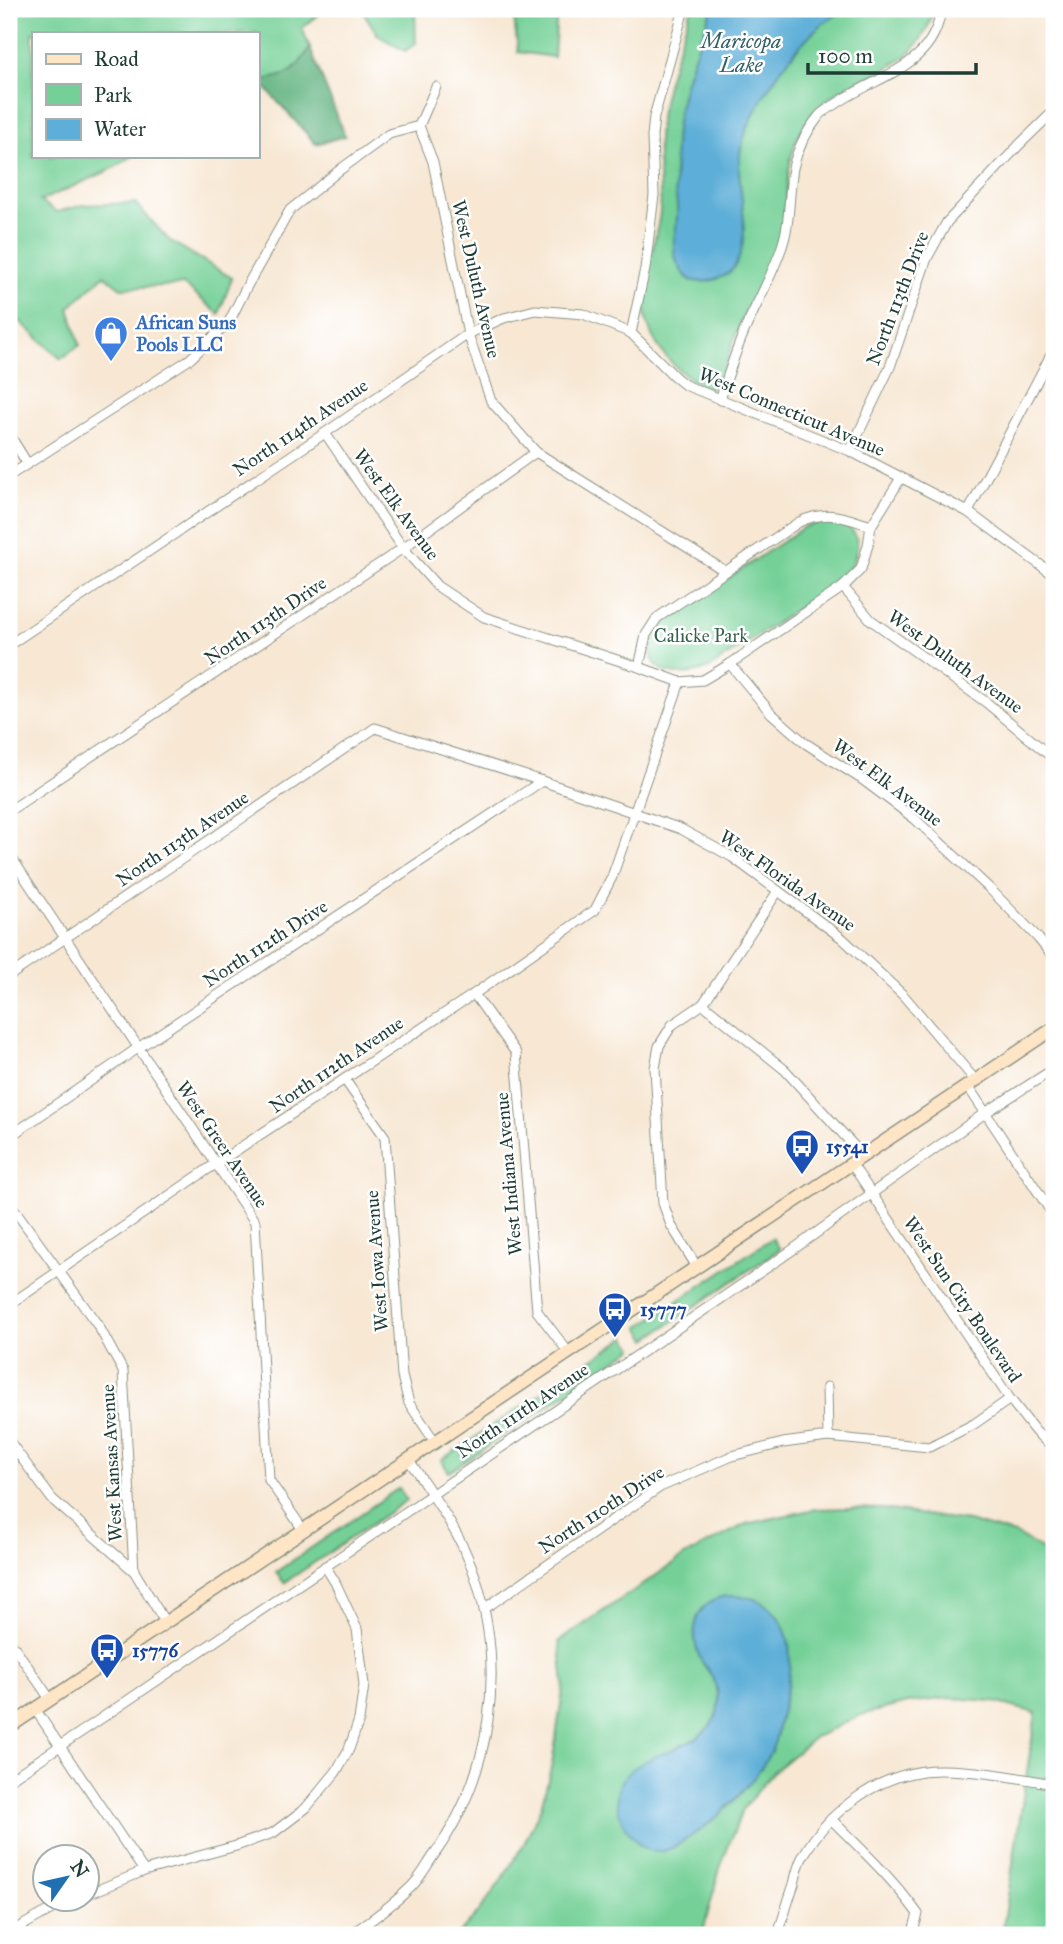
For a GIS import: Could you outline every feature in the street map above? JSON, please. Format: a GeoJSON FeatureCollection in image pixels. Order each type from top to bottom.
{"type":"FeatureCollection","features":[{"type":"Feature","properties":{"kind":"street"},"geometry":{"type":"LineString","coordinates":[[631,333],[645,269],[654,195],[654,117],[684,9]]}},
{"type":"Feature","properties":{"kind":"street"},"geometry":{"type":"LineString","coordinates":[[720,400],[743,335],[780,253],[788,228],[793,169],[800,145],[820,114],[847,96],[909,64],[921,54],[939,21],[940,9]]}},
{"type":"Feature","properties":{"kind":"street"},"geometry":{"type":"LineString","coordinates":[[9,475],[190,359],[229,322],[290,210],[390,134],[419,126],[436,87]]}},
{"type":"Feature","properties":{"kind":"street","name":"North 113th Drive"},"geometry":{"type":"LineString","coordinates":[[850,451],[890,367],[927,258],[947,222],[1054,111]]}},
{"type":"Feature","properties":{"kind":"street","name":"West Duluth Avenue"},"geometry":{"type":"LineString","coordinates":[[419,126],[433,162],[468,334],[491,401],[536,452],[725,571]]}},
{"type":"Feature","properties":{"kind":"street","name":"North 114th Avenue"},"geometry":{"type":"LineString","coordinates":[[9,645],[468,334],[504,318],[535,310],[583,314],[631,333]]}},
{"type":"Feature","properties":{"kind":"street","name":"West Connecticut Avenue"},"geometry":{"type":"LineString","coordinates":[[631,333],[675,377],[694,390],[850,451],[968,512],[1054,575]]}},
{"type":"Feature","properties":{"kind":"street"},"geometry":{"type":"LineString","coordinates":[[968,512],[1054,349]]}},
{"type":"Feature","properties":{"kind":"street"},"geometry":{"type":"LineString","coordinates":[[9,433],[27,463]]}},
{"type":"Feature","properties":{"kind":"street","name":"West Elk Avenue"},"geometry":{"type":"LineString","coordinates":[[325,433],[404,548],[437,586],[484,617],[680,682]]}},
{"type":"Feature","properties":{"kind":"street","name":"North 113th Drive"},"geometry":{"type":"LineString","coordinates":[[9,811],[404,548],[536,452]]}},
{"type":"Feature","properties":{"kind":"street"},"geometry":{"type":"LineString","coordinates":[[680,682],[703,680],[843,587],[861,569],[871,526],[901,478]]}},
{"type":"Feature","properties":{"kind":"street"},"geometry":{"type":"LineString","coordinates":[[639,667],[646,635],[657,618],[799,522],[813,516],[835,515],[871,526]]}},
{"type":"Feature","properties":{"kind":"street","name":"West Duluth Avenue"},"geometry":{"type":"LineString","coordinates":[[843,587],[871,621],[986,703],[1054,759]]}},
{"type":"Feature","properties":{"kind":"street","name":"West Elk Avenue"},"geometry":{"type":"LineString","coordinates":[[730,664],[771,713],[805,743],[863,780],[915,819],[990,889],[1054,958]]}},
{"type":"Feature","properties":{"kind":"street","name":"North 112th Avenue"},"geometry":{"type":"LineString","coordinates":[[9,1305],[595,910],[610,884],[680,682]]}},
{"type":"Feature","properties":{"kind":"street","name":"West Florida Avenue"},"geometry":{"type":"LineString","coordinates":[[375,728],[681,829],[732,857],[842,938],[904,996],[971,1082],[985,1113],[1054,1216]]}},
{"type":"Feature","properties":{"kind":"street","name":"North 113th Avenue"},"geometry":{"type":"LineString","coordinates":[[9,976],[375,728]]}},
{"type":"Feature","properties":{"kind":"street","name":"North 112th Drive"},"geometry":{"type":"LineString","coordinates":[[9,1137],[138,1048],[542,781]]}},
{"type":"Feature","properties":{"kind":"street","name":"West Greer Avenue"},"geometry":{"type":"LineString","coordinates":[[9,854],[255,1222],[269,1480],[303,1531]]}},
{"type":"Feature","properties":{"kind":"street"},"geometry":{"type":"LineString","coordinates":[[697,1267],[671,1225],[663,1203],[655,1068],[659,1046],[672,1025],[702,1004],[778,891]]}},
{"type":"Feature","properties":{"kind":"street","name":"West Indiana Avenue"},"geometry":{"type":"LineString","coordinates":[[474,994],[516,1053],[537,1311],[569,1353]]}},
{"type":"Feature","properties":{"kind":"street"},"geometry":{"type":"LineString","coordinates":[[702,1004],[785,1070],[863,1156]]}},
{"type":"Feature","properties":{"kind":"street","name":"North 111th Avenue"},"geometry":{"type":"LineString","coordinates":[[9,1727],[1054,1028]]}},
{"type":"Feature","properties":{"kind":"street","name":"North 111th Avenue"},"geometry":{"type":"LineString","coordinates":[[9,1780],[781,1258],[985,1113],[1054,1069]]}},
{"type":"Feature","properties":{"kind":"street","name":"West Iowa Avenue"},"geometry":{"type":"LineString","coordinates":[[345,1080],[384,1137],[402,1376],[410,1402],[435,1442]]}},
{"type":"Feature","properties":{"kind":"street","name":"West Sun City Boulevard"},"geometry":{"type":"LineString","coordinates":[[850,1163],[1010,1399],[1035,1431],[1054,1449]]}},
{"type":"Feature","properties":{"kind":"street","name":"West Kansas Avenue"},"geometry":{"type":"LineString","coordinates":[[9,1202],[99,1327],[123,1371],[134,1571],[166,1622]]}},
{"type":"Feature","properties":{"kind":"street"},"geometry":{"type":"LineString","coordinates":[[827,1387],[828,1437]]}},
{"type":"Feature","properties":{"kind":"street","name":"North 110th Drive"},"geometry":{"type":"LineString","coordinates":[[484,1609],[660,1487],[732,1456],[783,1443],[828,1437],[929,1447],[974,1424],[1010,1399]]}},
{"type":"Feature","properties":{"kind":"street"},"geometry":{"type":"LineString","coordinates":[[9,1441],[52,1499],[134,1571]]}},
{"type":"Feature","properties":{"kind":"street"},"geometry":{"type":"LineString","coordinates":[[350,1935],[381,1914],[414,1884],[448,1836],[471,1790],[487,1731],[491,1658],[484,1609],[474,1574],[459,1540],[409,1460]]}},
{"type":"Feature","properties":{"kind":"street"},"geometry":{"type":"LineString","coordinates":[[102,1888],[144,1871],[273,1833],[306,1808],[336,1772],[349,1749],[359,1720],[364,1685],[357,1629],[325,1566]]}},
{"type":"Feature","properties":{"kind":"street"},"geometry":{"type":"LineString","coordinates":[[9,1642],[16,1648],[50,1699]]}},
{"type":"Feature","properties":{"kind":"street"},"geometry":{"type":"LineString","coordinates":[[35,1709],[144,1871]]}},
{"type":"Feature","properties":{"kind":"street"},"geometry":{"type":"LineString","coordinates":[[778,1935],[801,1860],[815,1837],[831,1819],[857,1797],[884,1783],[913,1773],[941,1769],[1054,1784]]}},
{"type":"Feature","properties":{"kind":"street"},"geometry":{"type":"LineString","coordinates":[[831,1819],[883,1871],[918,1914],[912,1935]]}},
{"type":"Feature","properties":{"kind":"street"},"geometry":{"type":"LineString","coordinates":[[9,1933],[46,1912]]}},
{"type":"Feature","properties":{"kind":"green space"},"geometry":{"type":"Polygon","coordinates":[[[9,9],[325,9],[302,28],[310,48],[295,69],[284,75],[259,81],[259,32],[32,32],[32,158],[130,158],[110,170],[40,201],[57,212],[83,205],[135,203],[169,240],[232,278],[219,314],[184,285],[121,288],[104,275],[69,308],[80,345],[61,359],[9,313],[9,9]]]}},
{"type":"Feature","properties":{"kind":"green space"},"geometry":{"type":"Polygon","coordinates":[[[361,9],[415,9],[416,43],[405,51],[379,36],[361,9]]]}},
{"type":"Feature","properties":{"kind":"green space"},"geometry":{"type":"Polygon","coordinates":[[[513,9],[557,9],[554,57],[518,52],[513,9]]]}},
{"type":"Feature","properties":{"kind":"green space"},"geometry":{"type":"Polygon","coordinates":[[[691,9],[934,9],[925,32],[913,49],[898,62],[829,98],[813,113],[802,129],[790,161],[782,228],[774,254],[739,326],[719,383],[713,388],[692,380],[665,355],[650,331],[645,309],[646,282],[660,212],[659,121],[670,72],[691,9]]]}},
{"type":"Feature","properties":{"kind":"green space"},"geometry":{"type":"Polygon","coordinates":[[[310,48],[345,136],[316,144],[259,81],[278,77],[295,69],[310,48]]]}},
{"type":"Feature","properties":{"kind":"green space","name":"Calicke Park"},"geometry":{"type":"Polygon","coordinates":[[[825,521],[848,527],[857,541],[854,560],[841,579],[713,666],[681,674],[658,667],[653,659],[652,648],[657,634],[669,618],[804,527],[825,521]]]}},
{"type":"Feature","properties":{"kind":"green space"},"geometry":{"type":"Polygon","coordinates":[[[772,1238],[780,1249],[647,1339],[639,1327],[772,1238]]]}},
{"type":"Feature","properties":{"kind":"green space"},"geometry":{"type":"Polygon","coordinates":[[[626,1337],[634,1348],[449,1472],[441,1460],[626,1337]]]}},
{"type":"Feature","properties":{"kind":"green space"},"geometry":{"type":"Polygon","coordinates":[[[399,1488],[407,1500],[284,1583],[276,1572],[399,1488]]]}},
{"type":"Feature","properties":{"kind":"green space"},"geometry":{"type":"Polygon","coordinates":[[[815,1509],[883,1509],[968,1521],[1015,1534],[1054,1556],[1054,1935],[1002,1935],[1036,1713],[991,1701],[951,1698],[907,1703],[861,1715],[815,1737],[773,1772],[742,1811],[720,1868],[702,1935],[458,1935],[478,1913],[502,1879],[524,1844],[541,1807],[552,1764],[564,1684],[559,1641],[686,1555],[746,1524],[815,1509]]]}},
{"type":"Feature","properties":{"kind":"water","name":"Maricopa Lake"},"geometry":{"type":"Polygon","coordinates":[[[712,9],[847,9],[826,21],[807,38],[780,70],[756,109],[741,148],[739,165],[744,228],[741,252],[729,273],[700,282],[686,276],[675,256],[675,142],[684,88],[712,9]]]}},
{"type":"Feature","properties":{"kind":"water"},"geometry":{"type":"Polygon","coordinates":[[[725,1596],[747,1597],[762,1602],[777,1616],[785,1629],[789,1643],[789,1673],[775,1741],[760,1770],[726,1808],[678,1844],[666,1850],[653,1851],[639,1844],[623,1823],[617,1801],[620,1784],[643,1762],[693,1740],[707,1730],[716,1716],[717,1689],[700,1658],[695,1628],[706,1605],[725,1596]]]}},
{"type":"Feature","properties":{"kind":"place","name":"African Suns Pools LLC"},"geometry":{"type":"Point","coordinates":[111,363]}},
{"type":"Feature","properties":{"kind":"place","name":"15541"},"geometry":{"type":"Point","coordinates":[802,1176]}},
{"type":"Feature","properties":{"kind":"place","name":"15777"},"geometry":{"type":"Point","coordinates":[615,1339]}},
{"type":"Feature","properties":{"kind":"place","name":"15776"},"geometry":{"type":"Point","coordinates":[107,1680]}}]}
